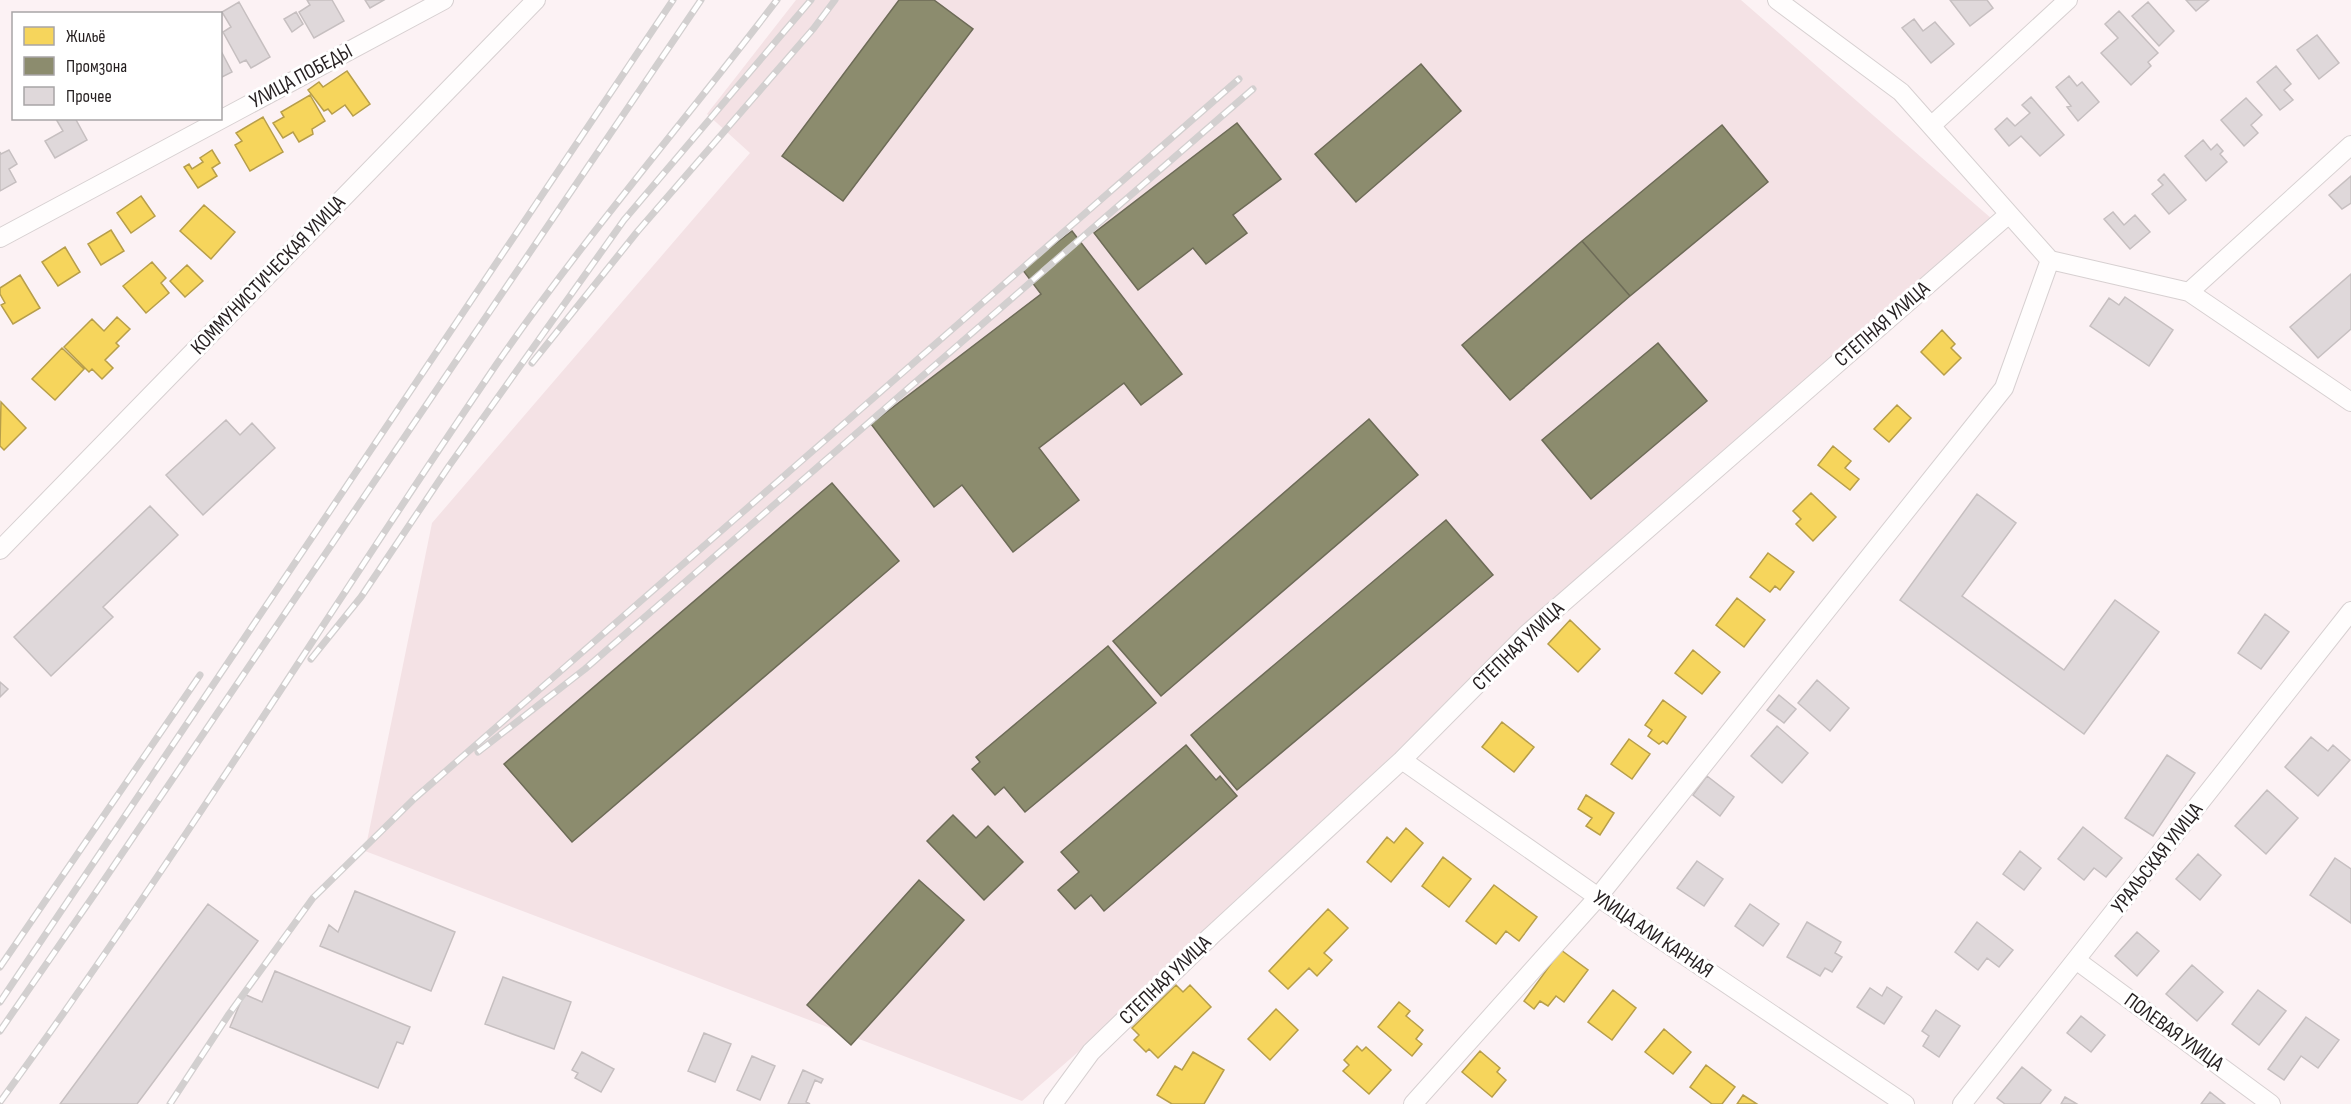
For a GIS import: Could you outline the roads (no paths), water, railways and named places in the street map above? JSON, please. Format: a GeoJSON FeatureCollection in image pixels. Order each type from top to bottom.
{"type":"FeatureCollection","features":[{"type":"Feature","properties":{"kind":"street","name":"УЛИЦА ПОБЕДЫ"},"geometry":{"type":"LineString","coordinates":[[222,119],[444,0]]}},
{"type":"Feature","properties":{"kind":"street"},"geometry":{"type":"LineString","coordinates":[[1777,0],[1901,92],[2050,260],[2189,292],[2351,402]]}},
{"type":"Feature","properties":{"kind":"street"},"geometry":{"type":"LineString","coordinates":[[1931,126],[2068,0]]}},
{"type":"Feature","properties":{"kind":"street","name":"КОММУНИСТИЧЕСКАЯ УЛИЦА"},"geometry":{"type":"LineString","coordinates":[[2,545],[535,1]]}},
{"type":"Feature","properties":{"kind":"street","name":"УЛИЦА ПОБЕДЫ"},"geometry":{"type":"LineString","coordinates":[[0,238],[220,120]]}},
{"type":"Feature","properties":{"kind":"street"},"geometry":{"type":"LineString","coordinates":[[2189,292],[2351,145]]}},
{"type":"Feature","properties":{"kind":"street","name":"СТЕПНАЯ УЛИЦА"},"geometry":{"type":"LineString","coordinates":[[1053,1104],[1091,1052],[1210,936],[1402,760],[1527,633],[2009,214]]}},
{"type":"Feature","properties":{"kind":"street"},"geometry":{"type":"LineString","coordinates":[[1413,1104],[1598,897],[2004,388],[2050,260]]}},
{"type":"Feature","properties":{"kind":"street","name":"УРАЛЬСКАЯ УЛИЦА"},"geometry":{"type":"LineString","coordinates":[[1962,1104],[2351,611]]}},
{"type":"Feature","properties":{"kind":"street","name":"УЛИЦА АЛИ КАРНАЯ"},"geometry":{"type":"LineString","coordinates":[[1402,760],[1598,897],[1905,1104]]}},
{"type":"Feature","properties":{"kind":"street","name":"ПОЛЕВАЯ УЛИЦА"},"geometry":{"type":"LineString","coordinates":[[2076,960],[2271,1104]]}},
{"type":"Feature","properties":{"kind":"railway"},"geometry":{"type":"LineString","coordinates":[[0,1002],[673,0]]}},
{"type":"Feature","properties":{"kind":"railway"},"geometry":{"type":"LineString","coordinates":[[0,1031],[701,0]]}},
{"type":"Feature","properties":{"kind":"railway"},"geometry":{"type":"LineString","coordinates":[[0,1102],[128,920],[434,457],[529,318],[777,0]]}},
{"type":"Feature","properties":{"kind":"railway"},"geometry":{"type":"LineString","coordinates":[[311,659],[361,597],[449,466],[624,220],[811,0]]}},
{"type":"Feature","properties":{"kind":"railway"},"geometry":{"type":"LineString","coordinates":[[532,363],[637,232],[814,28],[835,0]]}},
{"type":"Feature","properties":{"kind":"railway"},"geometry":{"type":"LineString","coordinates":[[170,1104],[229,1014],[313,898],[415,798],[1239,79]]}},
{"type":"Feature","properties":{"kind":"railway"},"geometry":{"type":"LineString","coordinates":[[478,752],[585,669],[1253,89]]}},
{"type":"Feature","properties":{"kind":"railway"},"geometry":{"type":"LineString","coordinates":[[0,967],[200,675]]}}]}
